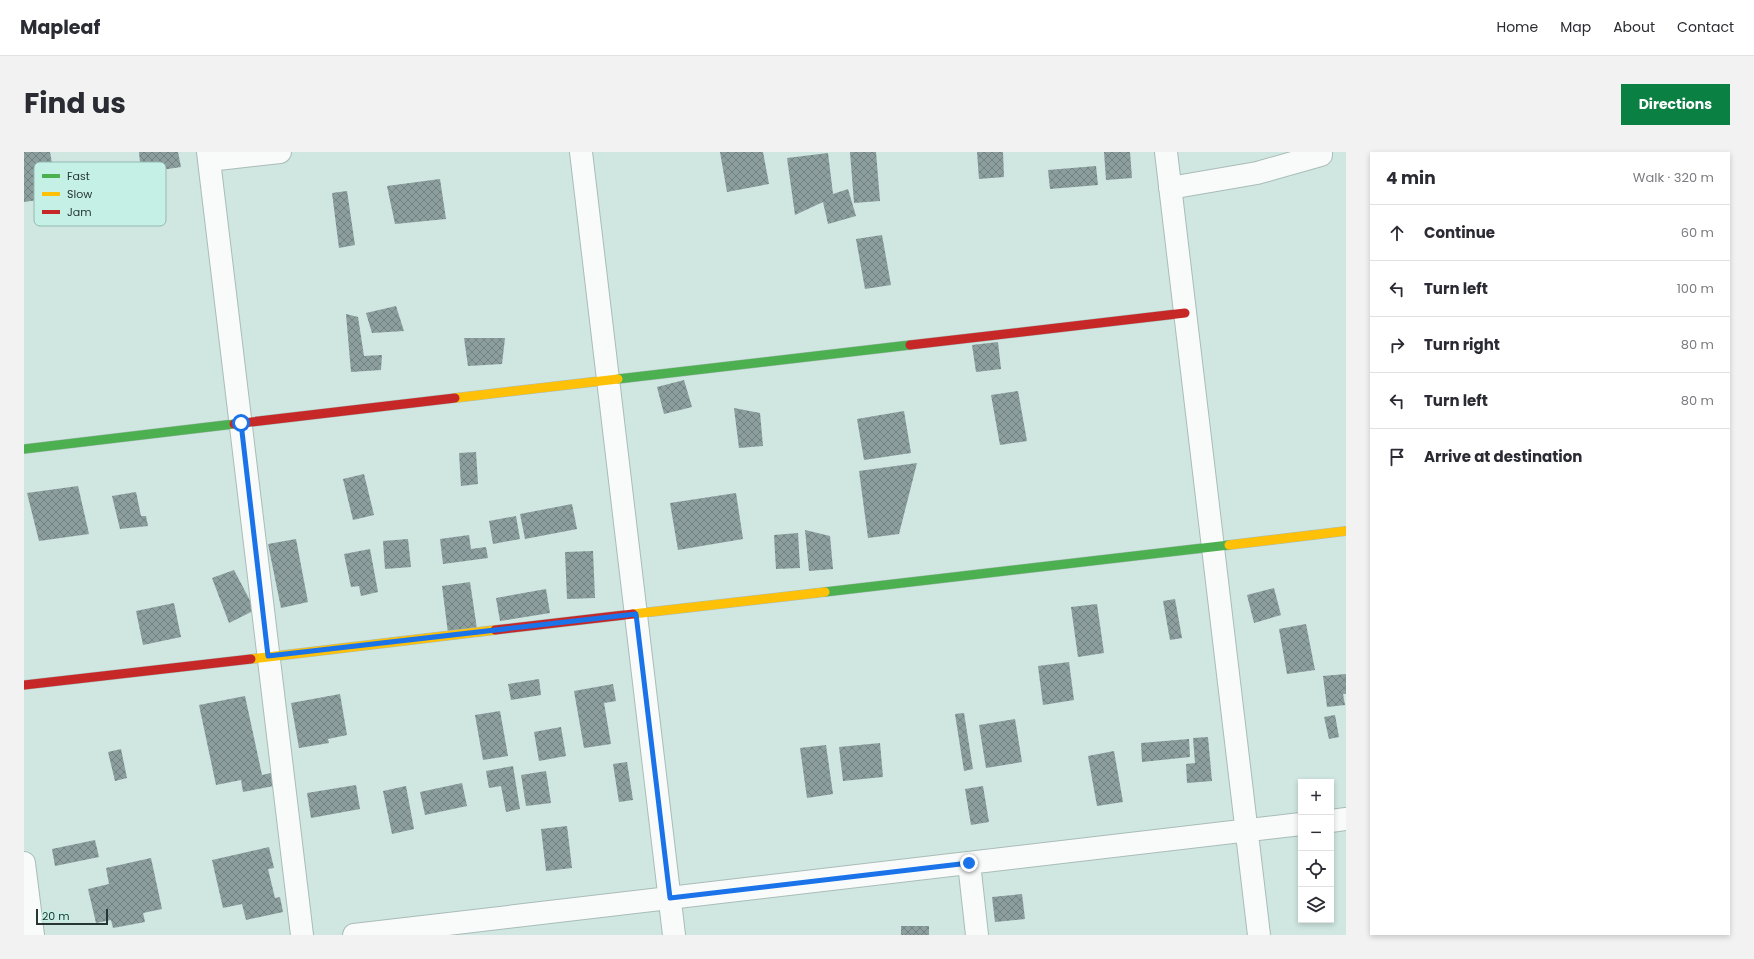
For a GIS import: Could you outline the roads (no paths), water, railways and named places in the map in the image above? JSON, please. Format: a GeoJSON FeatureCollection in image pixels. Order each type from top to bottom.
{"type":"FeatureCollection","features":[{"type":"Feature","properties":{"kind":"street"},"geometry":{"type":"LineString","coordinates":[[280,152],[209,156],[302,935]]}},
{"type":"Feature","properties":{"kind":"street"},"geometry":{"type":"LineString","coordinates":[[581,152],[674,935]]}},
{"type":"Feature","properties":{"kind":"street"},"geometry":{"type":"LineString","coordinates":[[1166,152],[1259,935]]}},
{"type":"Feature","properties":{"kind":"street"},"geometry":{"type":"LineString","coordinates":[[1170,188],[1258,173],[1321,156],[1321,152]]}},
{"type":"Feature","properties":{"kind":"street"},"geometry":{"type":"LineString","coordinates":[[24,449],[1185,313]]}},
{"type":"Feature","properties":{"kind":"street"},"geometry":{"type":"LineString","coordinates":[[24,685],[1346,531]]}},
{"type":"Feature","properties":{"kind":"street"},"geometry":{"type":"LineString","coordinates":[[1334,821],[1346,819]]}},
{"type":"Feature","properties":{"kind":"street"},"geometry":{"type":"LineString","coordinates":[[354,935],[1298,824]]}},
{"type":"Feature","properties":{"kind":"street"},"geometry":{"type":"LineString","coordinates":[[24,863],[33,935]]}},
{"type":"Feature","properties":{"kind":"street"},"geometry":{"type":"LineString","coordinates":[[969,863],[977,935]]}}]}
